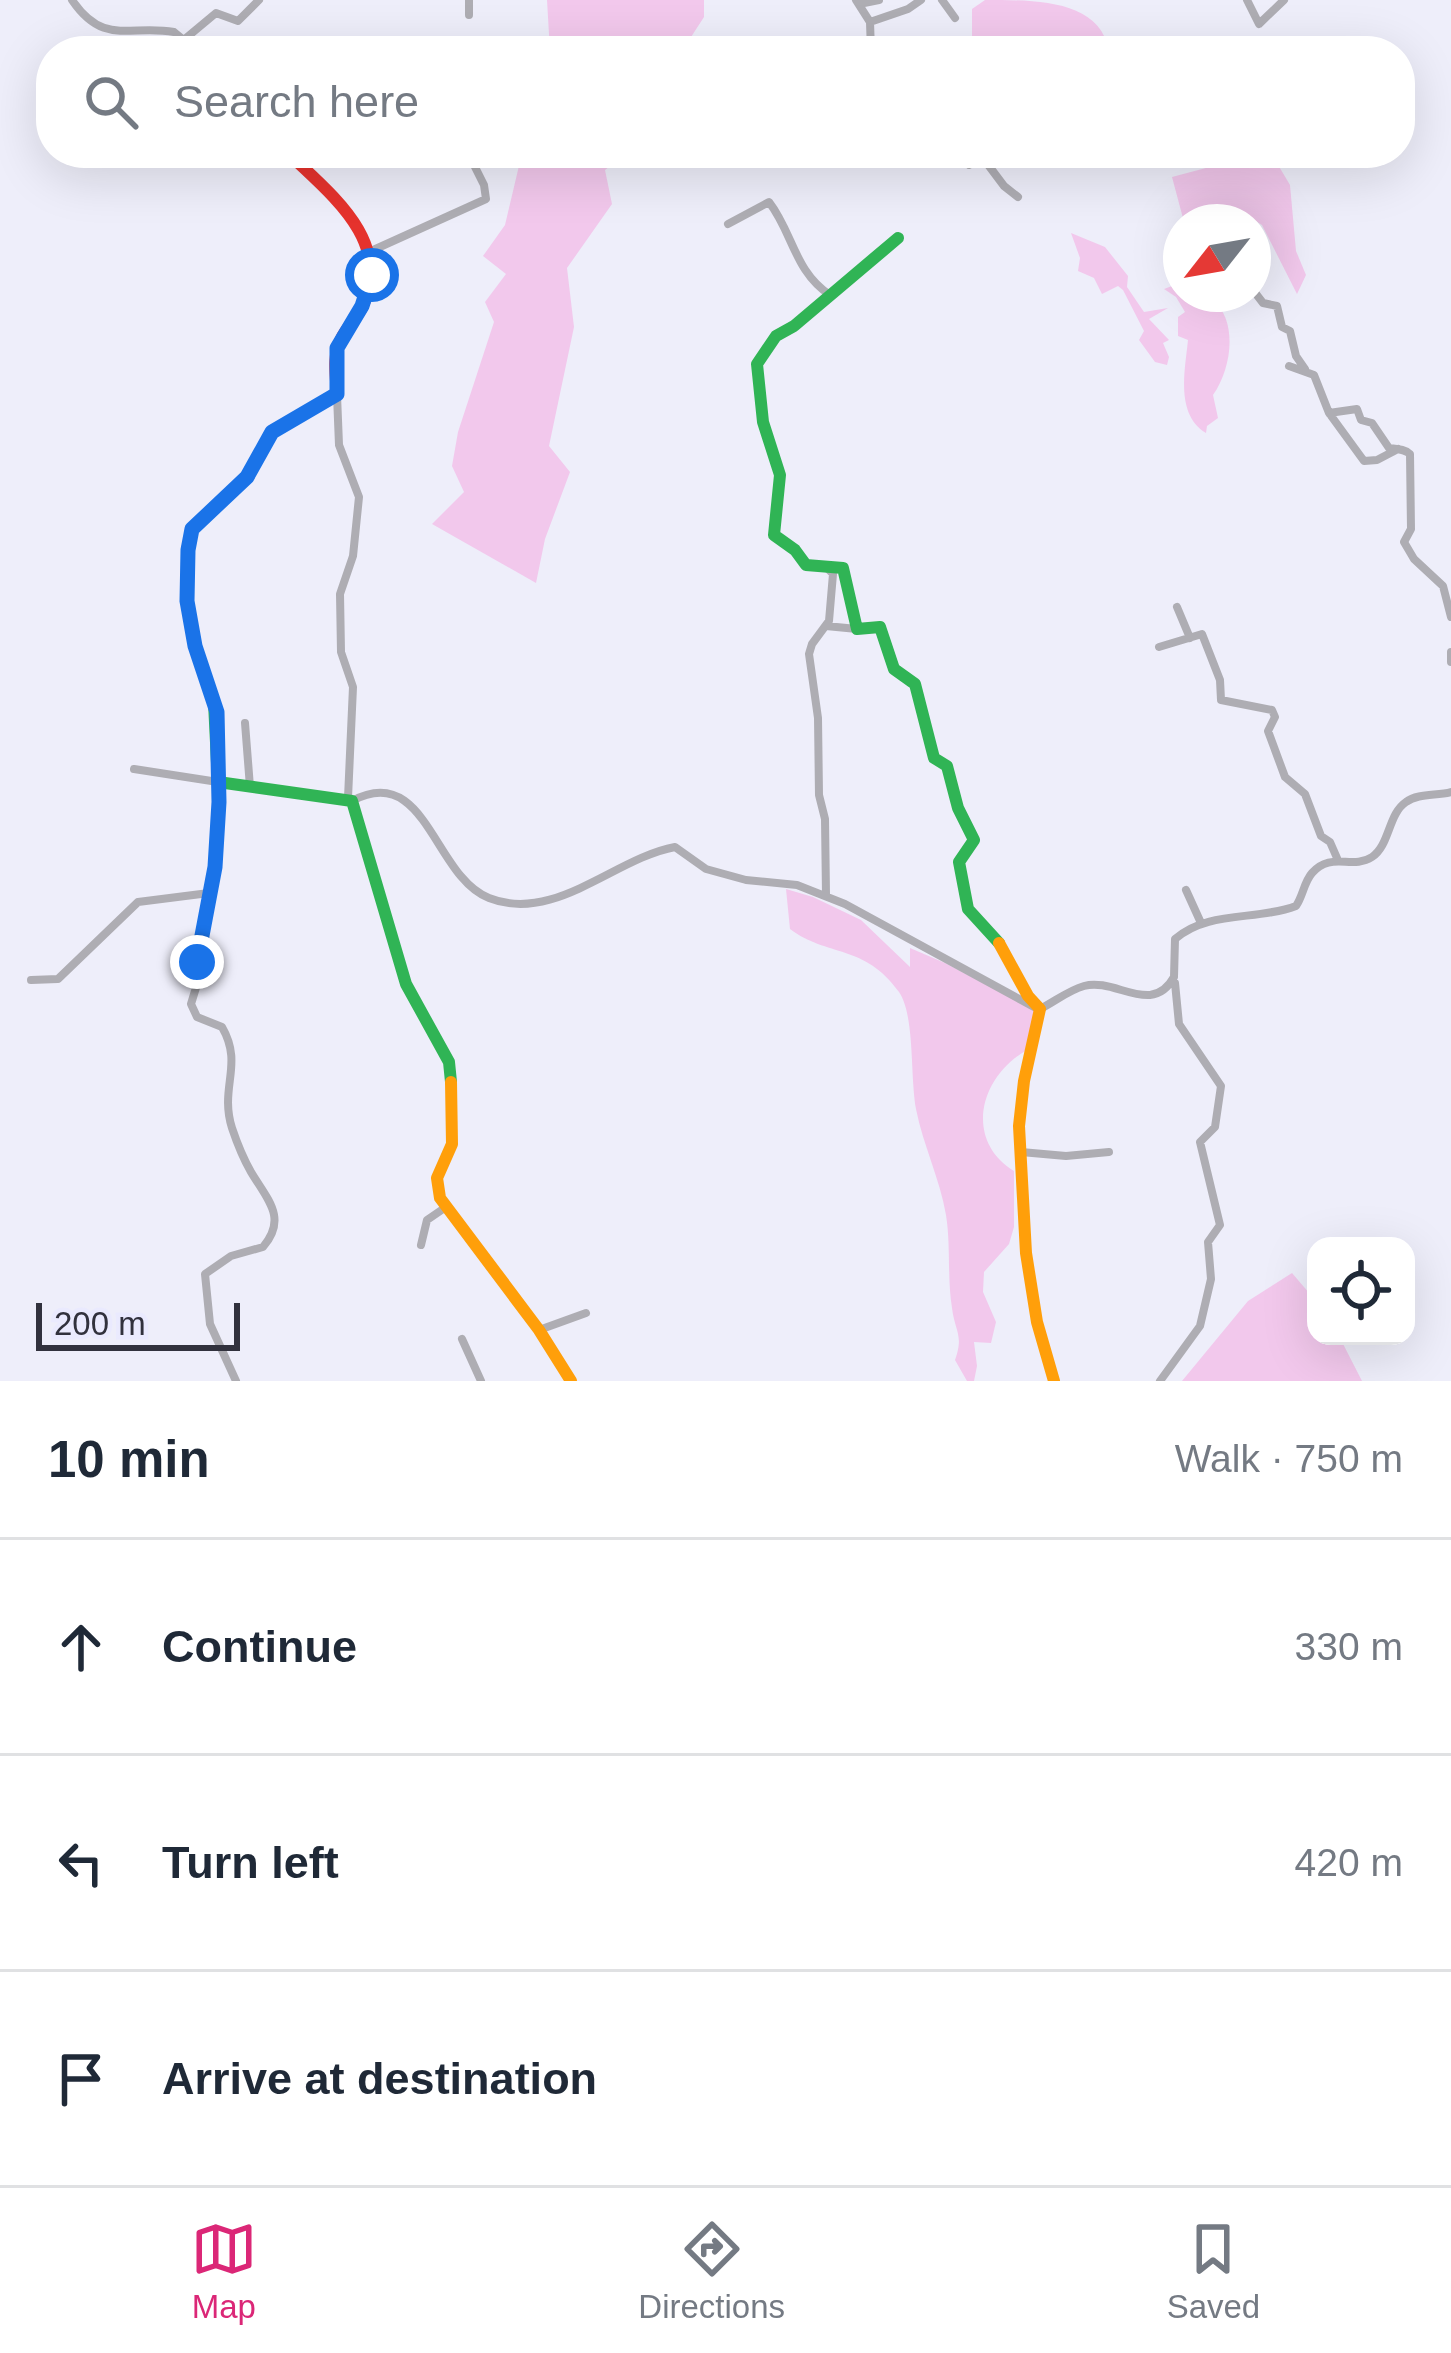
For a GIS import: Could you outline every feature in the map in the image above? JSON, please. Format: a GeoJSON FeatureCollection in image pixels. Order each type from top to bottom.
{"type":"FeatureCollection","features":[{"type":"Feature","properties":{"kind":"street"},"geometry":{"type":"LineString","coordinates":[[72,0],[98,26],[122,33],[163,30],[180,36]]}},
{"type":"Feature","properties":{"kind":"street"},"geometry":{"type":"LineString","coordinates":[[188,36],[216,13],[238,22],[259,0]]}},
{"type":"Feature","properties":{"kind":"street"},"geometry":{"type":"LineString","coordinates":[[469,0],[469,15]]}},
{"type":"Feature","properties":{"kind":"street"},"geometry":{"type":"LineString","coordinates":[[870,36],[870,22],[857,2],[879,0]]}},
{"type":"Feature","properties":{"kind":"street"},"geometry":{"type":"LineString","coordinates":[[870,22],[921,0]]}},
{"type":"Feature","properties":{"kind":"street"},"geometry":{"type":"LineString","coordinates":[[942,0],[955,18]]}},
{"type":"Feature","properties":{"kind":"street"},"geometry":{"type":"LineString","coordinates":[[1247,0],[1259,24],[1284,0]]}},
{"type":"Feature","properties":{"kind":"street"},"geometry":{"type":"LineString","coordinates":[[304,168],[363,229],[371,250],[372,275],[362,306],[337,348],[338,445],[358,497],[353,556],[341,585],[338,625],[353,687],[350,800],[406,984],[449,1061],[452,1144],[437,1184],[446,1207],[571,1381]]}},
{"type":"Feature","properties":{"kind":"street"},"geometry":{"type":"LineString","coordinates":[[371,250],[487,198],[474,168]]}},
{"type":"Feature","properties":{"kind":"street"},"geometry":{"type":"LineString","coordinates":[[990,168],[1018,197]]}},
{"type":"Feature","properties":{"kind":"street"},"geometry":{"type":"LineString","coordinates":[[728,224],[769,202],[805,274],[830,296]]}},
{"type":"Feature","properties":{"kind":"street"},"geometry":{"type":"LineString","coordinates":[[826,896],[818,718],[809,654],[830,618],[833,574],[830,568],[806,566],[794,548],[774,535],[780,475],[763,422],[757,364],[776,336],[898,238]]}},
{"type":"Feature","properties":{"kind":"street"},"geometry":{"type":"LineString","coordinates":[[1271,305],[1277,307],[1282,327],[1290,331],[1296,356],[1314,375],[1329,413],[1364,461],[1384,458],[1398,449]]}},
{"type":"Feature","properties":{"kind":"street"},"geometry":{"type":"LineString","coordinates":[[1289,366],[1305,369]]}},
{"type":"Feature","properties":{"kind":"street"},"geometry":{"type":"LineString","coordinates":[[236,1381],[210,1324],[205,1274],[231,1256],[263,1247],[276,1222],[275,1210],[250,1172],[226,1109],[232,1046],[223,1027],[197,1017],[191,1004],[217,853],[218,782],[217,712],[195,646],[187,601],[188,539],[192,529],[247,477],[272,432],[337,394]]}},
{"type":"Feature","properties":{"kind":"street"},"geometry":{"type":"LineString","coordinates":[[1329,413],[1357,409],[1384,444],[1408,452],[1412,460],[1411,529],[1404,542],[1414,559],[1443,586],[1451,617]]}},
{"type":"Feature","properties":{"kind":"street"},"geometry":{"type":"LineString","coordinates":[[819,569],[840,566],[846,570],[857,629]]}},
{"type":"Feature","properties":{"kind":"street"},"geometry":{"type":"LineString","coordinates":[[1177,608],[1190,638]]}},
{"type":"Feature","properties":{"kind":"street"},"geometry":{"type":"LineString","coordinates":[[826,626],[880,628],[894,669],[912,680],[919,692],[934,760],[947,766],[958,808],[974,840],[959,862],[964,901],[994,933],[1037,1008],[1024,1081],[1021,1152],[1026,1252],[1036,1322],[1054,1381]]}},
{"type":"Feature","properties":{"kind":"street"},"geometry":{"type":"LineString","coordinates":[[1159,647],[1203,636],[1220,680],[1222,700],[1269,709],[1275,715],[1268,729],[1279,767],[1307,797],[1322,837],[1330,842],[1337,859]]}},
{"type":"Feature","properties":{"kind":"street"},"geometry":{"type":"LineString","coordinates":[[1451,652],[1451,662]]}},
{"type":"Feature","properties":{"kind":"street"},"geometry":{"type":"LineString","coordinates":[[245,723],[250,789]]}},
{"type":"Feature","properties":{"kind":"street"},"geometry":{"type":"LineString","coordinates":[[134,770],[350,800],[385,794],[405,799],[430,826],[453,870],[487,898],[506,903],[552,898],[675,847],[706,869],[746,880],[797,885],[879,919],[990,986],[1037,1008]]}},
{"type":"Feature","properties":{"kind":"street"},"geometry":{"type":"LineString","coordinates":[[1160,1381],[1200,1326],[1210,1279],[1208,1241],[1220,1225],[1200,1142],[1215,1127],[1221,1086],[1179,1024],[1175,938],[1201,922],[1253,918],[1295,906],[1310,875],[1337,859],[1354,862],[1371,857],[1382,846],[1401,805],[1421,796],[1451,792]]}},
{"type":"Feature","properties":{"kind":"street"},"geometry":{"type":"LineString","coordinates":[[1186,890],[1201,922]]}},
{"type":"Feature","properties":{"kind":"street"},"geometry":{"type":"LineString","coordinates":[[31,980],[50,982],[138,902],[209,893]]}},
{"type":"Feature","properties":{"kind":"street"},"geometry":{"type":"LineString","coordinates":[[1037,1008],[1082,986],[1158,994],[1174,977]]}},
{"type":"Feature","properties":{"kind":"street"},"geometry":{"type":"LineString","coordinates":[[1021,1152],[1066,1156],[1109,1152]]}},
{"type":"Feature","properties":{"kind":"street"},"geometry":{"type":"LineString","coordinates":[[421,1245],[428,1220],[446,1207]]}},
{"type":"Feature","properties":{"kind":"street"},"geometry":{"type":"LineString","coordinates":[[538,1330],[586,1313]]}},
{"type":"Feature","properties":{"kind":"street"},"geometry":{"type":"LineString","coordinates":[[462,1339],[481,1381]]}},
{"type":"Feature","properties":{"kind":"shaded area"},"geometry":{"type":"Polygon","coordinates":[[[547,0],[704,0],[704,17],[692,36],[549,36],[547,0]]]}},
{"type":"Feature","properties":{"kind":"shaded area"},"geometry":{"type":"Polygon","coordinates":[[[985,0],[1063,6],[1080,12],[1104,36],[972,36],[972,9],[985,0]]]}},
{"type":"Feature","properties":{"kind":"shaded area"},"geometry":{"type":"Polygon","coordinates":[[[518,168],[608,168],[612,204],[567,268],[574,327],[549,446],[570,472],[545,539],[536,583],[432,524],[464,492],[452,466],[458,432],[494,322],[485,302],[506,274],[483,256],[505,225],[518,168]]]}},
{"type":"Feature","properties":{"kind":"shaded area"},"geometry":{"type":"Polygon","coordinates":[[[1206,168],[1280,168],[1290,185],[1296,251],[1306,275],[1297,294],[1271,243],[1271,204],[1179,204],[1172,177],[1206,168]]]}},
{"type":"Feature","properties":{"kind":"shaded area"},"geometry":{"type":"Polygon","coordinates":[[[1071,233],[1105,247],[1128,276],[1127,287],[1144,312],[1163,309],[1149,319],[1169,340],[1163,343],[1167,365],[1155,362],[1139,340],[1144,331],[1123,290],[1118,286],[1102,294],[1094,278],[1078,271],[1080,258],[1071,233]]]}},
{"type":"Feature","properties":{"kind":"shaded area"},"geometry":{"type":"Polygon","coordinates":[[[1185,312],[1222,312],[1229,332],[1225,372],[1213,395],[1218,418],[1206,433],[1196,425],[1186,403],[1188,340],[1178,336],[1178,317],[1185,312]]]}},
{"type":"Feature","properties":{"kind":"shaded area"},"geometry":{"type":"Polygon","coordinates":[[[786,889],[861,920],[910,967],[910,948],[1036,1011],[1027,1050],[998,1076],[984,1109],[988,1143],[1014,1171],[1014,1227],[1009,1244],[984,1272],[983,1292],[996,1322],[991,1343],[974,1342],[974,1381],[967,1381],[955,1360],[959,1339],[946,1215],[916,1109],[904,1002],[873,966],[790,929],[786,889]]]}},
{"type":"Feature","properties":{"kind":"shaded area"},"geometry":{"type":"Polygon","coordinates":[[[1292,1273],[1307,1290],[1307,1345],[1344,1345],[1362,1381],[1182,1381],[1248,1301],[1292,1273]]]}},
{"type":"Feature","properties":{"kind":"traffic: fast"},"geometry":{"type":"LineString","coordinates":[[898,238],[776,336],[757,364],[763,422],[780,475],[774,535],[806,565],[843,568],[857,629],[880,627],[894,669],[915,684],[934,758],[947,766],[958,808],[974,840],[959,862],[968,909],[999,943]]}},
{"type":"Feature","properties":{"kind":"traffic: fast"},"geometry":{"type":"LineString","coordinates":[[214,703],[218,782],[352,801],[406,984],[449,1062],[451,1082]]}},
{"type":"Feature","properties":{"kind":"traffic: slow"},"geometry":{"type":"LineString","coordinates":[[999,943],[1040,1009],[1019,1126],[1026,1253],[1037,1322],[1054,1381]]}},
{"type":"Feature","properties":{"kind":"traffic: slow"},"geometry":{"type":"LineString","coordinates":[[451,1082],[452,1144],[437,1178],[440,1198],[539,1330],[571,1381]]}},
{"type":"Feature","properties":{"kind":"traffic: jam"},"geometry":{"type":"LineString","coordinates":[[214,703],[195,646],[187,601],[192,529],[247,477],[272,432],[337,394],[338,346],[362,308],[370,284],[364,240],[338,202],[304,168]]}},
{"type":"Feature","properties":{"kind":"route"},"geometry":{"type":"LineString","coordinates":[[197,962],[215,867],[219,802],[217,712],[195,646],[187,601],[188,539],[192,529],[247,477],[272,432],[337,394],[337,348],[362,306],[372,275]]}}]}
